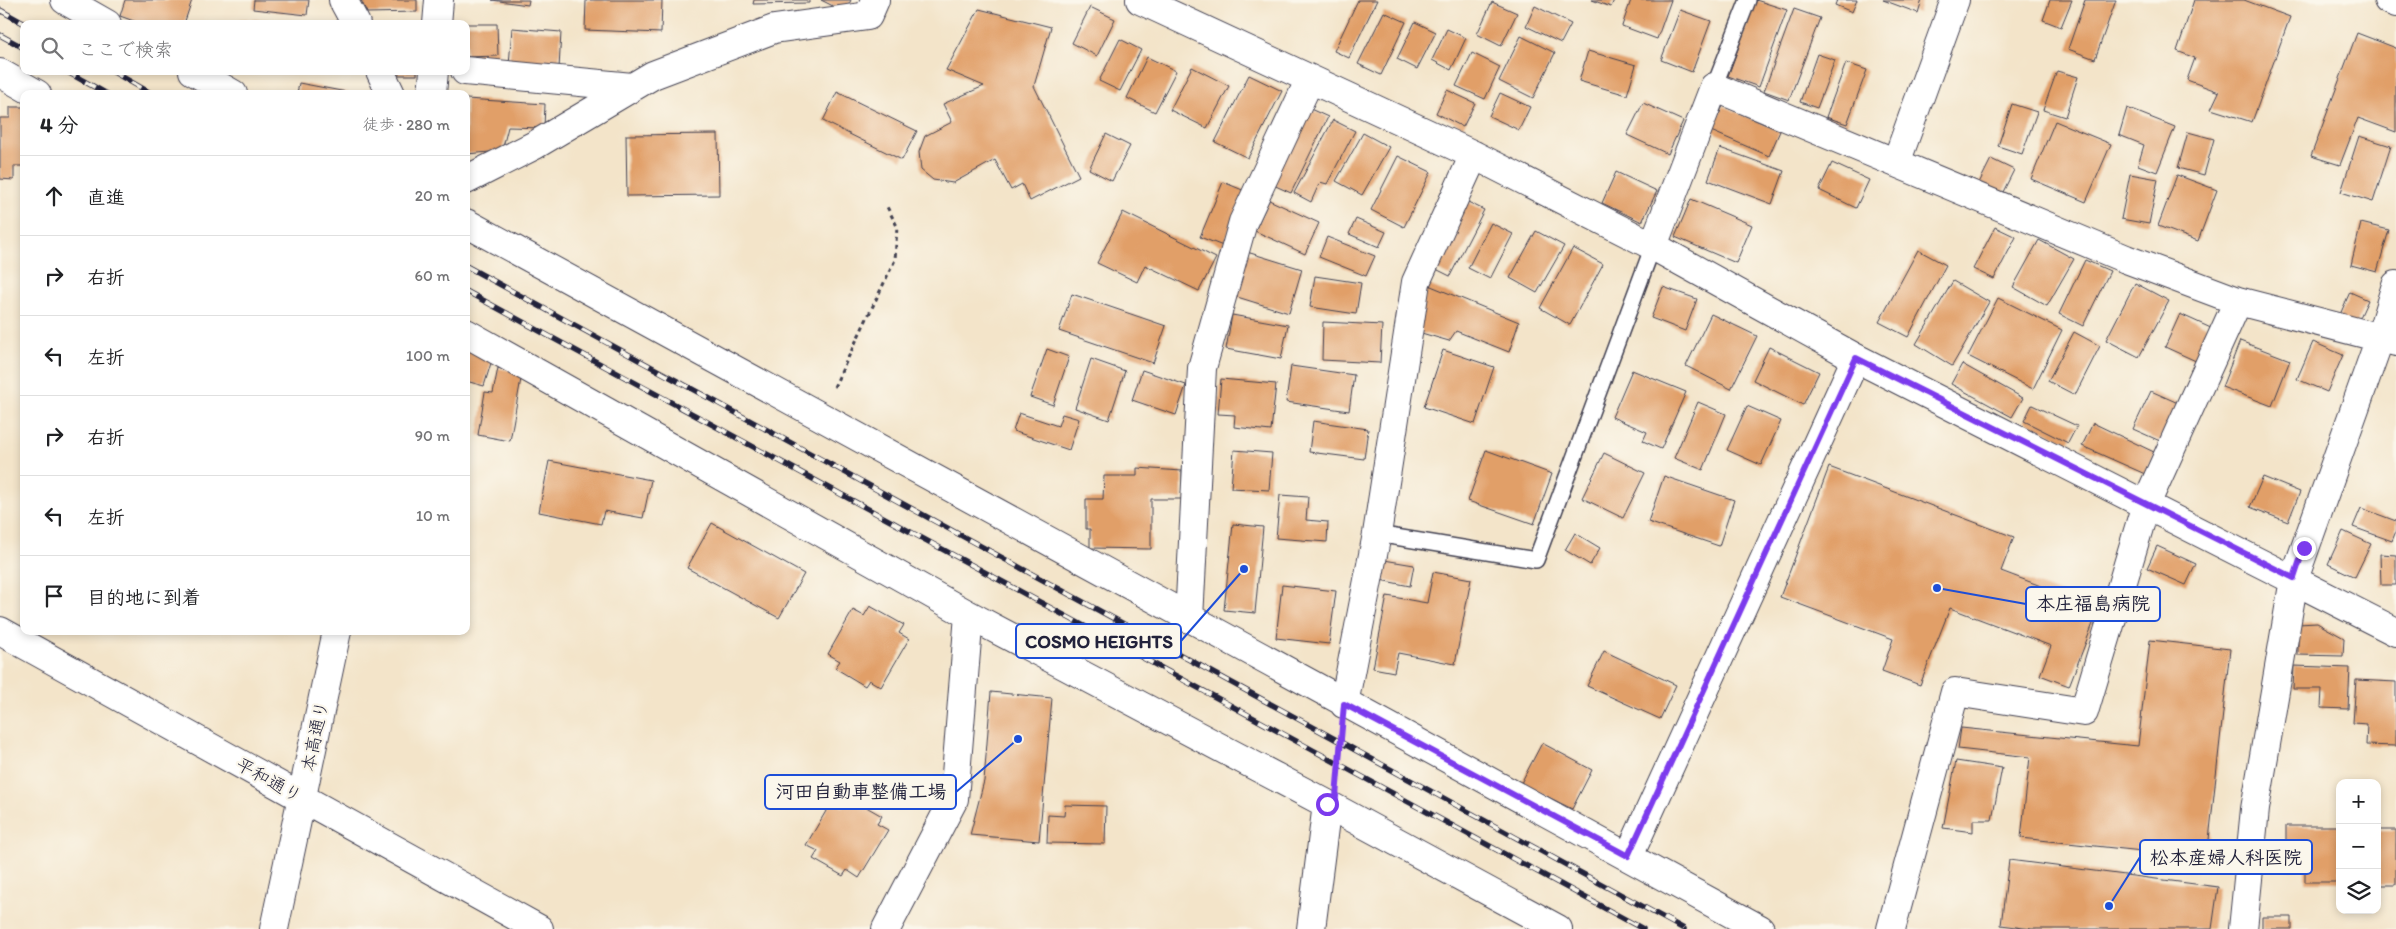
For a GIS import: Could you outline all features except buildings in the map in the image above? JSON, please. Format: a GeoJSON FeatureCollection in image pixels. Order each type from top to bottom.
{"type":"FeatureCollection","features":[{"type":"Feature","properties":{"kind":"street"},"geometry":{"type":"LineString","coordinates":[[65,0],[101,20]]}},
{"type":"Feature","properties":{"kind":"street"},"geometry":{"type":"LineString","coordinates":[[344,0],[354,20]]}},
{"type":"Feature","properties":{"kind":"street"},"geometry":{"type":"LineString","coordinates":[[437,20],[439,0]]}},
{"type":"Feature","properties":{"kind":"street"},"geometry":{"type":"LineString","coordinates":[[470,178],[535,145],[653,76],[774,29],[868,16],[875,0]]}},
{"type":"Feature","properties":{"kind":"street"},"geometry":{"type":"LineString","coordinates":[[1140,0],[1474,156],[1653,246],[1856,358],[2294,578],[2396,632]]}},
{"type":"Feature","properties":{"kind":"street"},"geometry":{"type":"LineString","coordinates":[[1896,163],[1955,0]]}},
{"type":"Feature","properties":{"kind":"street"},"geometry":{"type":"LineString","coordinates":[[2388,0],[2396,3]]}},
{"type":"Feature","properties":{"kind":"street"},"geometry":{"type":"LineString","coordinates":[[470,72],[632,88]]}},
{"type":"Feature","properties":{"kind":"street"},"geometry":{"type":"LineString","coordinates":[[0,73],[30,90]]}},
{"type":"Feature","properties":{"kind":"street"},"geometry":{"type":"LineString","coordinates":[[200,75],[226,90]]}},
{"type":"Feature","properties":{"kind":"street"},"geometry":{"type":"LineString","coordinates":[[382,75],[390,90]]}},
{"type":"Feature","properties":{"kind":"street"},"geometry":{"type":"LineString","coordinates":[[432,90],[434,75]]}},
{"type":"Feature","properties":{"kind":"street"},"geometry":{"type":"LineString","coordinates":[[1189,619],[1202,368],[1243,222],[1310,79]]}},
{"type":"Feature","properties":{"kind":"street"},"geometry":{"type":"LineString","coordinates":[[1653,246],[1714,88],[2126,259],[2238,301],[2388,340]]}},
{"type":"Feature","properties":{"kind":"street"},"geometry":{"type":"LineString","coordinates":[[1344,704],[1378,534],[1416,282],[1474,156]]}},
{"type":"Feature","properties":{"kind":"street"},"geometry":{"type":"LineString","coordinates":[[470,225],[1344,704],[1760,929]]}},
{"type":"Feature","properties":{"kind":"street"},"geometry":{"type":"LineString","coordinates":[[2243,929],[2254,809],[2294,578],[2388,340],[2396,284]]}},
{"type":"Feature","properties":{"kind":"street"},"geometry":{"type":"LineString","coordinates":[[1891,929],[1955,692],[2084,712],[2146,504],[2238,301]]}},
{"type":"Feature","properties":{"kind":"street"},"geometry":{"type":"LineString","coordinates":[[470,335],[970,615],[1331,806],[1558,929]]}},
{"type":"Feature","properties":{"kind":"street"},"geometry":{"type":"LineString","coordinates":[[1628,856],[1856,358]]}},
{"type":"Feature","properties":{"kind":"street"},"geometry":{"type":"LineString","coordinates":[[886,929],[954,799],[970,615]]}},
{"type":"Feature","properties":{"kind":"street","name":"平和通り"},"geometry":{"type":"LineString","coordinates":[[0,631],[539,929]]}},
{"type":"Feature","properties":{"kind":"street","name":"本高通り"},"geometry":{"type":"LineString","coordinates":[[274,929],[336,635]]}},
{"type":"Feature","properties":{"kind":"street"},"geometry":{"type":"LineString","coordinates":[[1311,929],[1331,806]]}},
{"type":"Feature","properties":{"kind":"lane"},"geometry":{"type":"LineString","coordinates":[[1714,88],[1748,0]]}},
{"type":"Feature","properties":{"kind":"lane"},"geometry":{"type":"LineString","coordinates":[[1378,534],[1536,560],[1653,246]]}},
{"type":"Feature","properties":{"kind":"path"},"geometry":{"type":"LineString","coordinates":[[819,417],[895,260],[897,226],[886,205]]}},
{"type":"Feature","properties":{"kind":"path"},"geometry":{"type":"LineString","coordinates":[[1331,806],[1344,704]]}},
{"type":"Feature","properties":{"kind":"railway"},"geometry":{"type":"LineString","coordinates":[[0,10],[20,21]]}},
{"type":"Feature","properties":{"kind":"railway"},"geometry":{"type":"LineString","coordinates":[[0,35],[20,46]]}},
{"type":"Feature","properties":{"kind":"railway"},"geometry":{"type":"LineString","coordinates":[[73,75],[100,90]]}},
{"type":"Feature","properties":{"kind":"railway"},"geometry":{"type":"LineString","coordinates":[[119,75],[145,90]]}},
{"type":"Feature","properties":{"kind":"railway"},"geometry":{"type":"LineString","coordinates":[[470,268],[1684,929]]}},
{"type":"Feature","properties":{"kind":"railway"},"geometry":{"type":"LineString","coordinates":[[470,293],[1643,929]]}},
{"type":"Feature","properties":{"kind":"place","name":"COSMO HEIGHTS"},"geometry":{"type":"Point","coordinates":[1244,569]}},
{"type":"Feature","properties":{"kind":"place","name":"本庄福島病院"},"geometry":{"type":"Point","coordinates":[1937,588]}},
{"type":"Feature","properties":{"kind":"place","name":"河田自動車整備工場"},"geometry":{"type":"Point","coordinates":[1018,739]}},
{"type":"Feature","properties":{"kind":"place","name":"松本産婦人科医院"},"geometry":{"type":"Point","coordinates":[2109,906]}},
{"type":"Feature","properties":{"kind":"route"},"geometry":{"type":"LineString","coordinates":[[1327,804],[1335,808],[1344,704],[1628,856],[1856,358],[2294,578],[2304,548]]}}]}
